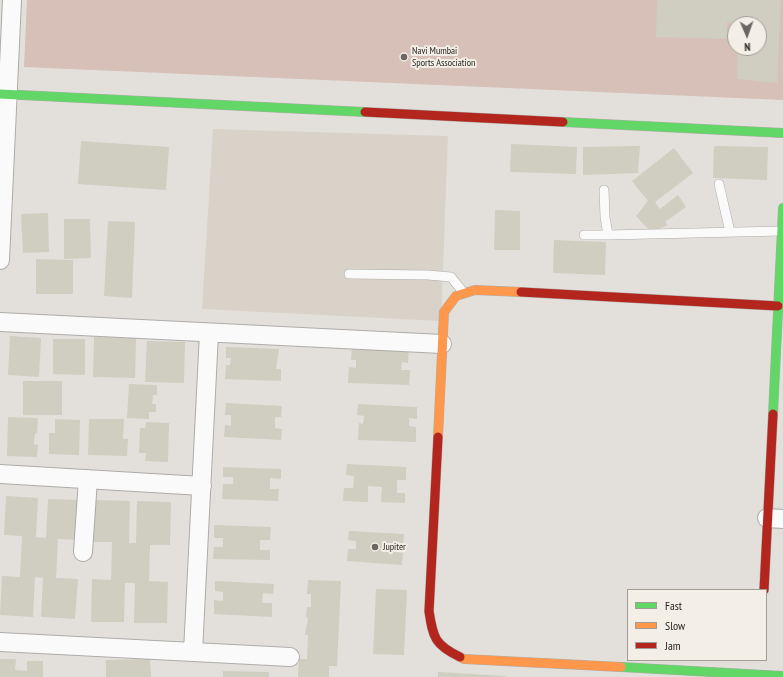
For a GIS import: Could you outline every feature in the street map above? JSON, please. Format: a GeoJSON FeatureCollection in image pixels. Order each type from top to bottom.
{"type":"FeatureCollection","features":[{"type":"Feature","properties":{"kind":"street"},"geometry":{"type":"LineString","coordinates":[[0,260],[4,95],[12,0]]}},
{"type":"Feature","properties":{"kind":"street"},"geometry":{"type":"LineString","coordinates":[[4,95],[783,133]]}},
{"type":"Feature","properties":{"kind":"street"},"geometry":{"type":"LineString","coordinates":[[764,589],[775,519],[779,358],[778,306],[783,208]]}},
{"type":"Feature","properties":{"kind":"street"},"geometry":{"type":"LineString","coordinates":[[778,306],[475,290],[456,296],[444,312],[429,611],[432,634],[445,650],[464,658],[578,671],[760,673],[783,676]]}},
{"type":"Feature","properties":{"kind":"street"},"geometry":{"type":"LineString","coordinates":[[0,322],[442,344]]}},
{"type":"Feature","properties":{"kind":"street"},"geometry":{"type":"LineString","coordinates":[[193,652],[209,333]]}},
{"type":"Feature","properties":{"kind":"street"},"geometry":{"type":"LineString","coordinates":[[0,474],[202,486]]}},
{"type":"Feature","properties":{"kind":"street"},"geometry":{"type":"LineString","coordinates":[[83,552],[88,479]]}},
{"type":"Feature","properties":{"kind":"street"},"geometry":{"type":"LineString","coordinates":[[0,642],[290,657]]}},
{"type":"Feature","properties":{"kind":"lane"},"geometry":{"type":"LineString","coordinates":[[719,184],[730,232]]}},
{"type":"Feature","properties":{"kind":"lane"},"geometry":{"type":"LineString","coordinates":[[604,190],[605,217],[608,235]]}},
{"type":"Feature","properties":{"kind":"lane"},"geometry":{"type":"LineString","coordinates":[[584,235],[782,231]]}},
{"type":"Feature","properties":{"kind":"lane"},"geometry":{"type":"LineString","coordinates":[[349,274],[428,275],[451,277],[464,293]]}},
{"type":"Feature","properties":{"kind":"shaded area","name":"Navi Mumbai Sports Association"},"geometry":{"type":"Polygon","coordinates":[[[27,0],[783,0],[783,100],[24,67],[27,0]]]}},
{"type":"Feature","properties":{"kind":"shaded area"},"geometry":{"type":"Polygon","coordinates":[[[213,129],[448,136],[441,321],[202,309],[213,129]]]}},
{"type":"Feature","properties":{"kind":"building"},"geometry":{"type":"Polygon","coordinates":[[[657,0],[781,0],[777,83],[737,79],[738,56],[767,56],[767,16],[727,16],[727,39],[656,37],[657,0]]]}},
{"type":"Feature","properties":{"kind":"building"},"geometry":{"type":"Polygon","coordinates":[[[81,141],[169,147],[166,190],[78,184],[81,141]]]}},
{"type":"Feature","properties":{"kind":"building"},"geometry":{"type":"Polygon","coordinates":[[[511,144],[577,147],[576,174],[510,172],[511,144]]]}},
{"type":"Feature","properties":{"kind":"building"},"geometry":{"type":"Polygon","coordinates":[[[640,146],[638,173],[583,175],[583,147],[640,146]]]}},
{"type":"Feature","properties":{"kind":"building"},"geometry":{"type":"Polygon","coordinates":[[[714,146],[768,147],[767,180],[713,178],[714,146]]]}},
{"type":"Feature","properties":{"kind":"building"},"geometry":{"type":"Polygon","coordinates":[[[674,148],[693,173],[655,202],[660,209],[678,195],[686,207],[665,222],[668,225],[651,232],[636,216],[648,201],[632,181],[674,148]]]}},
{"type":"Feature","properties":{"kind":"building"},"geometry":{"type":"Polygon","coordinates":[[[495,210],[520,211],[520,250],[494,250],[495,210]]]}},
{"type":"Feature","properties":{"kind":"building"},"geometry":{"type":"Polygon","coordinates":[[[48,213],[49,252],[23,253],[21,214],[48,213]]]}},
{"type":"Feature","properties":{"kind":"building"},"geometry":{"type":"Polygon","coordinates":[[[64,219],[90,219],[91,258],[64,259],[64,219]]]}},
{"type":"Feature","properties":{"kind":"building"},"geometry":{"type":"Polygon","coordinates":[[[108,221],[135,222],[132,298],[104,296],[108,221]]]}},
{"type":"Feature","properties":{"kind":"building"},"geometry":{"type":"Polygon","coordinates":[[[554,240],[606,242],[605,275],[553,273],[554,240]]]}},
{"type":"Feature","properties":{"kind":"building"},"geometry":{"type":"Polygon","coordinates":[[[36,259],[73,260],[73,294],[36,294],[36,259]]]}},
{"type":"Feature","properties":{"kind":"building"},"geometry":{"type":"Polygon","coordinates":[[[10,336],[41,338],[39,377],[8,375],[10,336]]]}},
{"type":"Feature","properties":{"kind":"building"},"geometry":{"type":"Polygon","coordinates":[[[94,337],[136,338],[135,378],[93,377],[94,337]]]}},
{"type":"Feature","properties":{"kind":"building"},"geometry":{"type":"Polygon","coordinates":[[[53,339],[85,339],[85,375],[53,374],[53,339]]]}},
{"type":"Feature","properties":{"kind":"building"},"geometry":{"type":"Polygon","coordinates":[[[147,341],[185,342],[184,383],[145,382],[147,341]]]}},
{"type":"Feature","properties":{"kind":"building"},"geometry":{"type":"Polygon","coordinates":[[[352,345],[409,347],[408,363],[402,362],[401,370],[410,370],[409,385],[348,383],[349,367],[356,368],[356,360],[351,360],[352,345]]]}},
{"type":"Feature","properties":{"kind":"building"},"geometry":{"type":"Polygon","coordinates":[[[226,347],[279,349],[276,369],[281,369],[281,381],[225,379],[226,365],[230,365],[231,358],[226,358],[226,347]]]}},
{"type":"Feature","properties":{"kind":"building"},"geometry":{"type":"Polygon","coordinates":[[[23,381],[62,381],[62,415],[23,415],[23,381]]]}},
{"type":"Feature","properties":{"kind":"building"},"geometry":{"type":"Polygon","coordinates":[[[129,384],[157,385],[157,395],[153,395],[152,404],[156,404],[156,412],[149,412],[149,419],[127,418],[129,384]]]}},
{"type":"Feature","properties":{"kind":"building"},"geometry":{"type":"Polygon","coordinates":[[[226,403],[282,406],[281,417],[275,417],[275,428],[282,429],[281,440],[224,437],[225,425],[231,426],[231,415],[225,415],[226,403]]]}},
{"type":"Feature","properties":{"kind":"building"},"geometry":{"type":"Polygon","coordinates":[[[358,404],[417,407],[417,419],[409,418],[409,426],[416,427],[416,442],[358,440],[359,423],[363,424],[364,416],[357,415],[358,404]]]}},
{"type":"Feature","properties":{"kind":"building"},"geometry":{"type":"Polygon","coordinates":[[[8,417],[38,418],[37,434],[35,433],[34,444],[38,445],[37,457],[7,456],[8,417]]]}},
{"type":"Feature","properties":{"kind":"building"},"geometry":{"type":"Polygon","coordinates":[[[55,419],[80,420],[79,455],[49,454],[49,433],[55,433],[55,419]]]}},
{"type":"Feature","properties":{"kind":"building"},"geometry":{"type":"Polygon","coordinates":[[[89,419],[124,419],[123,439],[128,439],[127,456],[88,455],[89,419]]]}},
{"type":"Feature","properties":{"kind":"building"},"geometry":{"type":"Polygon","coordinates":[[[146,422],[169,423],[168,462],[145,461],[146,453],[139,453],[140,428],[145,428],[146,422]]]}},
{"type":"Feature","properties":{"kind":"building"},"geometry":{"type":"Polygon","coordinates":[[[347,464],[406,467],[406,480],[397,480],[397,493],[405,493],[405,503],[381,502],[382,487],[368,486],[368,502],[343,501],[344,488],[353,488],[354,476],[346,475],[347,464]]]}},
{"type":"Feature","properties":{"kind":"building"},"geometry":{"type":"Polygon","coordinates":[[[223,467],[281,469],[281,479],[270,478],[270,489],[279,489],[278,501],[222,499],[223,484],[233,484],[233,477],[223,477],[223,467]]]}},
{"type":"Feature","properties":{"kind":"building"},"geometry":{"type":"Polygon","coordinates":[[[6,496],[38,498],[36,537],[46,538],[48,499],[82,500],[80,540],[58,539],[56,578],[78,579],[75,619],[41,617],[43,578],[35,577],[33,617],[0,615],[2,576],[20,577],[22,536],[4,535],[6,496]]]}},
{"type":"Feature","properties":{"kind":"building"},"geometry":{"type":"Polygon","coordinates":[[[94,500],[130,501],[129,543],[136,543],[137,501],[171,502],[170,545],[150,545],[149,581],[168,582],[167,623],[134,623],[135,583],[125,583],[124,622],[91,622],[92,579],[111,580],[112,542],[93,542],[94,500]]]}},
{"type":"Feature","properties":{"kind":"building"},"geometry":{"type":"Polygon","coordinates":[[[214,525],[271,527],[270,540],[260,540],[260,550],[270,550],[270,560],[213,559],[214,547],[223,547],[223,538],[214,538],[214,525]]]}},
{"type":"Feature","properties":{"kind":"building","name":"Jupiter"},"geometry":{"type":"Polygon","coordinates":[[[349,531],[404,534],[403,545],[395,544],[395,552],[403,553],[402,565],[347,561],[348,549],[356,549],[356,541],[348,540],[349,531]]]}},
{"type":"Feature","properties":{"kind":"building"},"geometry":{"type":"Polygon","coordinates":[[[308,580],[341,581],[337,666],[329,666],[329,677],[298,677],[299,659],[307,659],[308,635],[305,635],[308,618],[306,617],[307,607],[311,607],[311,594],[307,594],[308,580]]]}},
{"type":"Feature","properties":{"kind":"building"},"geometry":{"type":"Polygon","coordinates":[[[215,581],[274,584],[273,594],[263,593],[262,603],[272,603],[272,617],[214,614],[214,600],[223,601],[223,592],[215,591],[215,581]]]}},
{"type":"Feature","properties":{"kind":"building"},"geometry":{"type":"Polygon","coordinates":[[[376,589],[407,590],[404,655],[373,654],[376,589]]]}},
{"type":"Feature","properties":{"kind":"building"},"geometry":{"type":"Polygon","coordinates":[[[0,659],[16,659],[15,670],[27,671],[27,661],[43,661],[43,677],[0,677],[0,659]]]}},
{"type":"Feature","properties":{"kind":"building"},"geometry":{"type":"Polygon","coordinates":[[[150,659],[151,677],[106,677],[106,660],[150,659]]]}},
{"type":"Feature","properties":{"kind":"building"},"geometry":{"type":"Polygon","coordinates":[[[223,671],[269,672],[269,677],[223,677],[223,671]]]}},
{"type":"Feature","properties":{"kind":"building"},"geometry":{"type":"Polygon","coordinates":[[[438,672],[506,676],[506,677],[438,677],[438,672]]]}},
{"type":"Feature","properties":{"kind":"traffic: fast"},"geometry":{"type":"LineString","coordinates":[[0,94],[365,112]]}},
{"type":"Feature","properties":{"kind":"traffic: fast"},"geometry":{"type":"LineString","coordinates":[[563,122],[783,133]]}},
{"type":"Feature","properties":{"kind":"traffic: fast"},"geometry":{"type":"LineString","coordinates":[[773,414],[783,208]]}},
{"type":"Feature","properties":{"kind":"traffic: fast"},"geometry":{"type":"LineString","coordinates":[[621,667],[783,676]]}},
{"type":"Feature","properties":{"kind":"traffic: slow"},"geometry":{"type":"LineString","coordinates":[[438,437],[444,312],[456,296],[475,290],[521,292]]}},
{"type":"Feature","properties":{"kind":"traffic: slow"},"geometry":{"type":"LineString","coordinates":[[460,657],[464,659],[621,667]]}},
{"type":"Feature","properties":{"kind":"traffic: jam"},"geometry":{"type":"LineString","coordinates":[[365,112],[563,122]]}},
{"type":"Feature","properties":{"kind":"traffic: jam"},"geometry":{"type":"LineString","coordinates":[[521,292],[778,306]]}},
{"type":"Feature","properties":{"kind":"traffic: jam"},"geometry":{"type":"LineString","coordinates":[[764,589],[773,414]]}},
{"type":"Feature","properties":{"kind":"traffic: jam"},"geometry":{"type":"LineString","coordinates":[[438,437],[429,611],[432,628],[437,640],[445,649],[460,657]]}},
{"type":"Feature","properties":{"kind":"place","name":"Navi Mumbai Sports Association"},"geometry":{"type":"Point","coordinates":[404,57]}},
{"type":"Feature","properties":{"kind":"place","name":"Jupiter"},"geometry":{"type":"Point","coordinates":[375,547]}}]}
